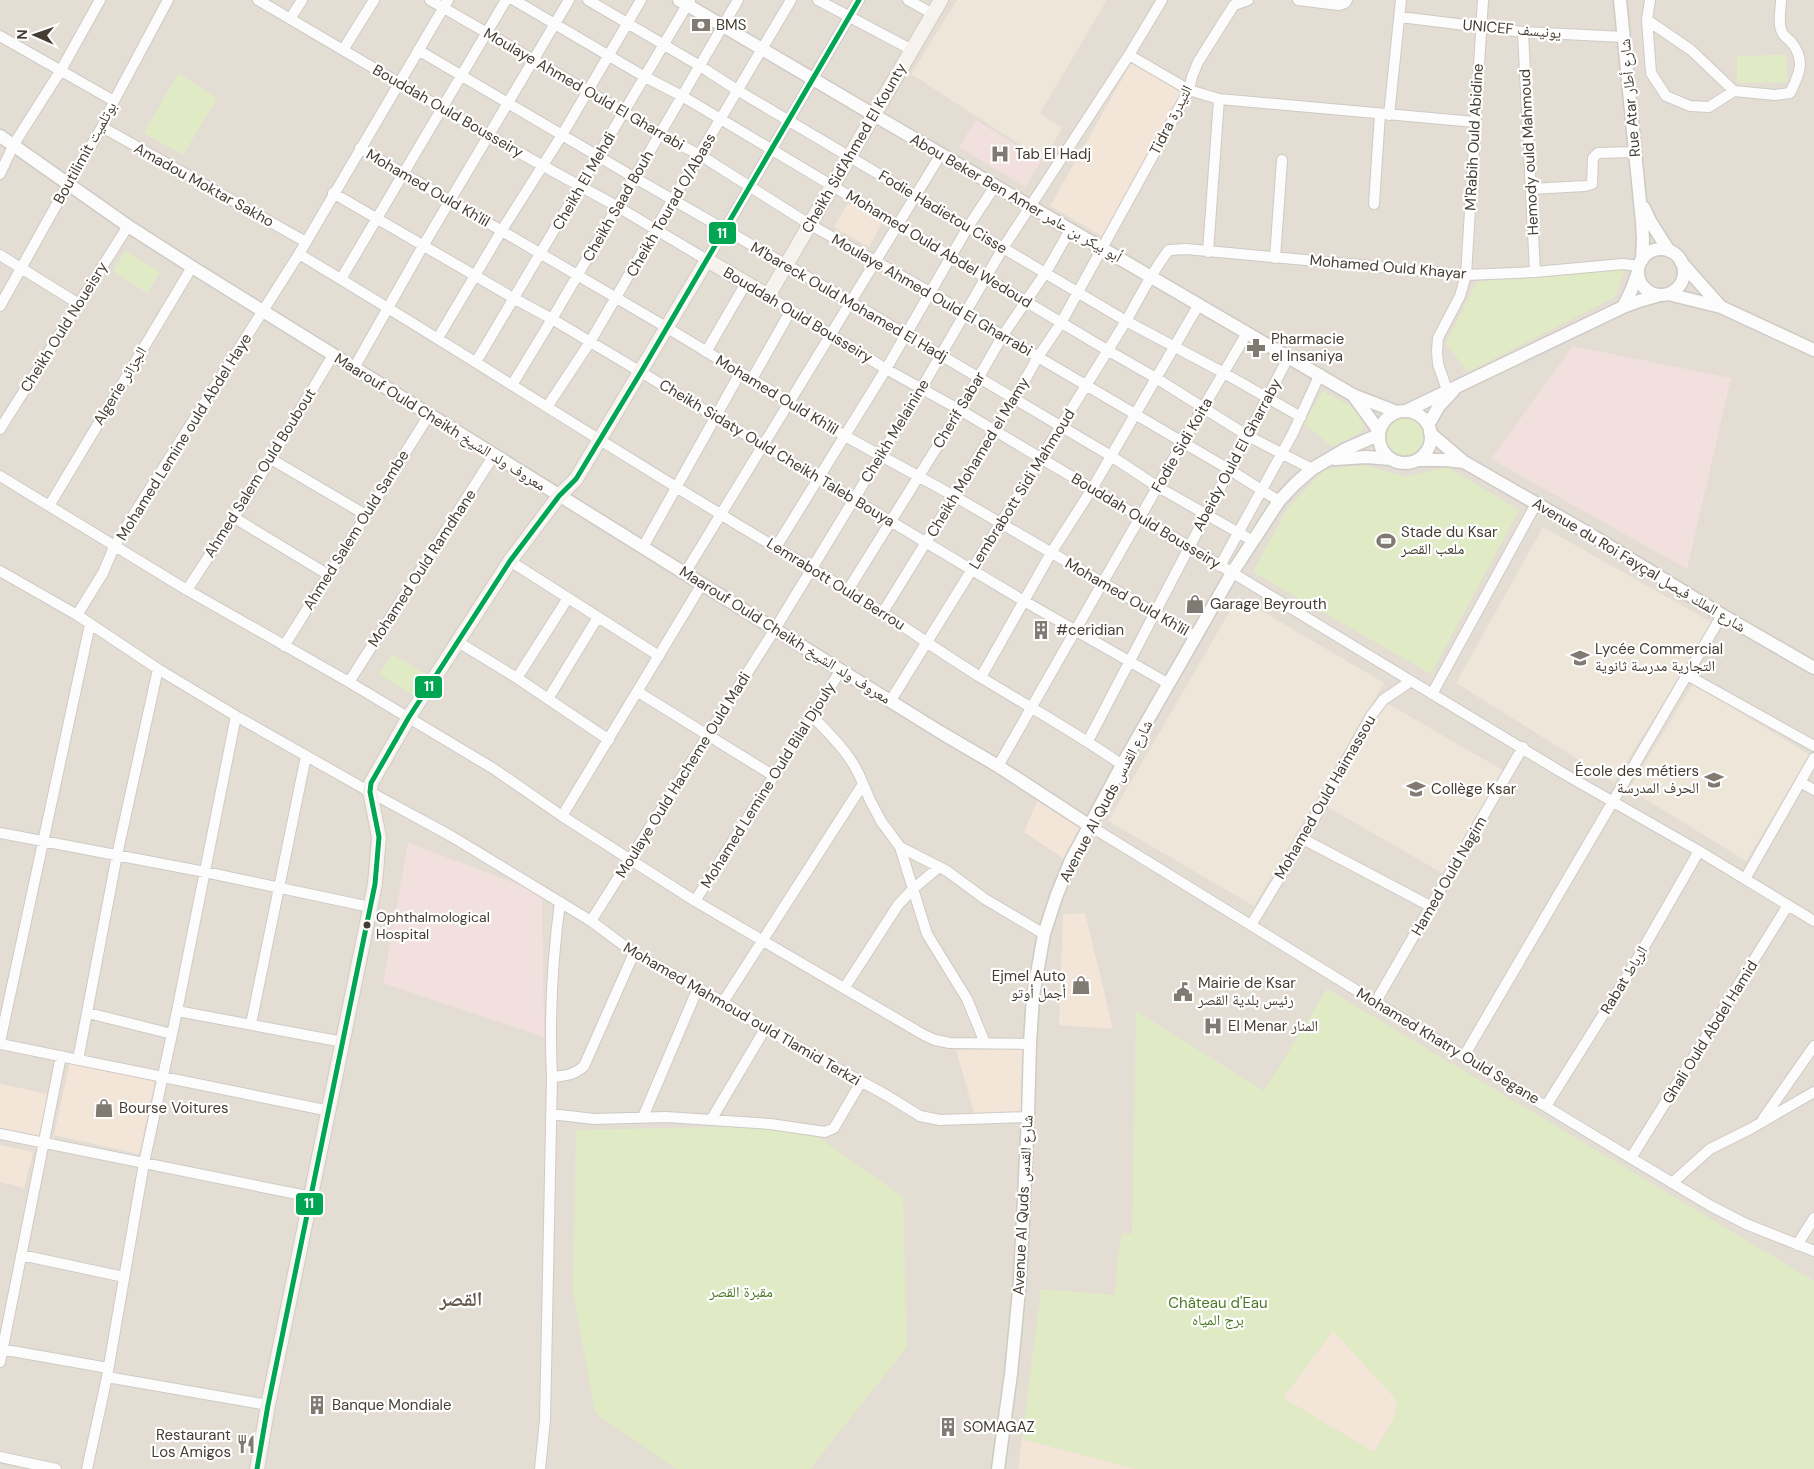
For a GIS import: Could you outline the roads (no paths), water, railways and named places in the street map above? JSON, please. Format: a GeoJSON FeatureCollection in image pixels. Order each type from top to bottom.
{"type":"FeatureCollection","features":[{"type":"Feature","properties":{"kind":"main road","name":"Cheikh Sid'Ahmed El Kounty"},"geometry":{"type":"LineString","coordinates":[[768,296],[941,0]]}},
{"type":"Feature","properties":{"kind":"main road","name":"Bouddah Ould Bousseiry"},"geometry":{"type":"LineString","coordinates":[[707,260],[768,296]]}},
{"type":"Feature","properties":{"kind":"main road"},"geometry":{"type":"LineString","coordinates":[[257,1469],[268,1405],[330,1111],[375,884],[380,845],[370,792],[371,783],[409,717],[510,561],[559,496],[576,479],[707,260]]}},
{"type":"Feature","properties":{"kind":"street"},"geometry":{"type":"LineString","coordinates":[[0,174],[14,144],[61,70],[98,0]]}},
{"type":"Feature","properties":{"kind":"street","name":"Boutilimit بوتلميت"},"geometry":{"type":"LineString","coordinates":[[0,306],[68,184],[102,128],[114,101],[168,0]]}},
{"type":"Feature","properties":{"kind":"street","name":"Bouddah Ould Bousseiry"},"geometry":{"type":"LineString","coordinates":[[258,0],[489,136],[618,207],[707,260]]}},
{"type":"Feature","properties":{"kind":"street"},"geometry":{"type":"LineString","coordinates":[[290,19],[302,0]]}},
{"type":"Feature","properties":{"kind":"street"},"geometry":{"type":"LineString","coordinates":[[343,50],[374,0]]}},
{"type":"Feature","properties":{"kind":"street","name":"Moulaye Ahmed Ould El Gharrabi"},"geometry":{"type":"LineString","coordinates":[[430,0],[445,4],[487,32],[660,135],[700,155],[810,224],[966,313],[1279,501]]}},
{"type":"Feature","properties":{"kind":"street"},"geometry":{"type":"LineString","coordinates":[[341,279],[506,0]]}},
{"type":"Feature","properties":{"kind":"street","name":"Mohamed Ould Abdel Wedoud"},"geometry":{"type":"LineString","coordinates":[[514,0],[645,77],[682,96],[950,257],[1026,300],[1248,436],[1312,469]]}},
{"type":"Feature","properties":{"kind":"street"},"geometry":{"type":"LineString","coordinates":[[354,368],[423,246],[569,0]]}},
{"type":"Feature","properties":{"kind":"street","name":"Fodie Hadietou Cisse"},"geometry":{"type":"LineString","coordinates":[[588,0],[1126,320],[1301,417]]}},
{"type":"Feature","properties":{"kind":"street"},"geometry":{"type":"LineString","coordinates":[[438,338],[541,166],[562,135],[641,0]]}},
{"type":"Feature","properties":{"kind":"street","name":"Cheikh Saad Bouh"},"geometry":{"type":"LineString","coordinates":[[512,385],[738,0]]}},
{"type":"Feature","properties":{"kind":"street","name":"Cheikh Tourad O/Abass"},"geometry":{"type":"LineString","coordinates":[[547,407],[590,342],[737,90],[792,0]]}},
{"type":"Feature","properties":{"kind":"street"},"geometry":{"type":"LineString","coordinates":[[818,0],[912,50]]}},
{"type":"Feature","properties":{"kind":"street"},"geometry":{"type":"LineString","coordinates":[[707,260],[859,0]]}},
{"type":"Feature","properties":{"kind":"street"},"geometry":{"type":"LineString","coordinates":[[908,0],[933,14]]}},
{"type":"Feature","properties":{"kind":"street","name":"Cheikh Melainine"},"geometry":{"type":"LineString","coordinates":[[775,629],[881,456],[1003,248],[1129,55],[1162,0]]}},
{"type":"Feature","properties":{"kind":"street","name":"Tidra التيدرة"},"geometry":{"type":"LineString","coordinates":[[1103,249],[1190,90],[1192,77],[1198,62],[1234,6],[1248,0]]}},
{"type":"Feature","properties":{"kind":"street"},"geometry":{"type":"LineString","coordinates":[[1298,0],[1339,5],[1346,4],[1347,0]]}},
{"type":"Feature","properties":{"kind":"street"},"geometry":{"type":"LineString","coordinates":[[1374,204],[1384,115],[1401,0]]}},
{"type":"Feature","properties":{"kind":"street","name":"M'Rabih Ould Abidine"},"geometry":{"type":"LineString","coordinates":[[1447,390],[1438,364],[1438,338],[1460,296],[1466,275],[1483,0]]}},
{"type":"Feature","properties":{"kind":"street","name":"Rue Atar شارع أطار"},"geometry":{"type":"LineString","coordinates":[[1620,0],[1643,238],[1640,266]]}},
{"type":"Feature","properties":{"kind":"street"},"geometry":{"type":"LineString","coordinates":[[1650,0],[1647,20],[1651,73],[1666,96],[1690,106],[1709,107],[1734,92],[1775,95],[1790,93],[1800,73],[1800,58],[1792,43],[1783,34],[1780,21],[1781,0]]}},
{"type":"Feature","properties":{"kind":"street","name":"Abou Beker Ben Amer أبو بيكر بن عامر"},"geometry":{"type":"LineString","coordinates":[[686,2],[723,26],[874,115],[1353,395],[1401,411]]}},
{"type":"Feature","properties":{"kind":"street","name":"Cheikh El Mehdi"},"geometry":{"type":"LineString","coordinates":[[476,362],[581,187],[664,44],[686,2]]}},
{"type":"Feature","properties":{"kind":"street"},"geometry":{"type":"LineString","coordinates":[[263,312],[445,4]]}},
{"type":"Feature","properties":{"kind":"street","name":"UNICEF يونيسف"},"geometry":{"type":"LineString","coordinates":[[1400,17],[1523,32],[1624,37]]}},
{"type":"Feature","properties":{"kind":"street"},"geometry":{"type":"LineString","coordinates":[[1647,20],[1691,50],[1734,92]]}},
{"type":"Feature","properties":{"kind":"street","name":"Hemody ould Mahmoud"},"geometry":{"type":"LineString","coordinates":[[1523,32],[1535,272]]}},
{"type":"Feature","properties":{"kind":"street"},"geometry":{"type":"LineString","coordinates":[[0,36],[114,101]]}},
{"type":"Feature","properties":{"kind":"street","name":"M'bareck Ould Mohamed El Hadj"},"geometry":{"type":"LineString","coordinates":[[418,50],[598,157],[979,377],[1111,456],[1206,516],[1253,541]]}},
{"type":"Feature","properties":{"kind":"street"},"geometry":{"type":"LineString","coordinates":[[1129,55],[1190,90],[1218,99],[1475,122]]}},
{"type":"Feature","properties":{"kind":"street"},"geometry":{"type":"LineString","coordinates":[[1208,252],[1218,99]]}},
{"type":"Feature","properties":{"kind":"street","name":"Amadou Moktar Sakho"},"geometry":{"type":"LineString","coordinates":[[102,128],[306,242]]}},
{"type":"Feature","properties":{"kind":"street","name":"Maarouf Ould Cheikh معروف ولد الشيخ"},"geometry":{"type":"LineString","coordinates":[[0,136],[14,144],[128,226],[263,312],[998,766],[1090,826]]}},
{"type":"Feature","properties":{"kind":"street","name":"Mohamed Ould Kh'lil"},"geometry":{"type":"LineString","coordinates":[[360,148],[666,327],[845,436],[954,496],[1196,637]]}},
{"type":"Feature","properties":{"kind":"street"},"geometry":{"type":"LineString","coordinates":[[1530,189],[1592,184],[1593,158],[1598,153],[1635,152]]}},
{"type":"Feature","properties":{"kind":"street"},"geometry":{"type":"LineString","coordinates":[[685,573],[941,154]]}},
{"type":"Feature","properties":{"kind":"street"},"geometry":{"type":"LineString","coordinates":[[1275,258],[1282,160]]}},
{"type":"Feature","properties":{"kind":"street"},"geometry":{"type":"LineString","coordinates":[[776,547],[886,369],[968,227],[995,186]]}},
{"type":"Feature","properties":{"kind":"street","name":"Cheikh Sidaty Ould Cheikh Taleb Bouya"},"geometry":{"type":"LineString","coordinates":[[333,193],[552,319],[1024,600],[1169,684]]}},
{"type":"Feature","properties":{"kind":"street","name":"Rue Atar شارع أطار"},"geometry":{"type":"LineString","coordinates":[[1639,197],[1650,221],[1669,251]]}},
{"type":"Feature","properties":{"kind":"street","name":"Cheikh Ould Noueisry"},"geometry":{"type":"LineString","coordinates":[[0,428],[128,226]]}},
{"type":"Feature","properties":{"kind":"street","name":"Cherif Sabar"},"geometry":{"type":"LineString","coordinates":[[848,590],[960,410],[1002,335],[1046,272],[1070,230]]}},
{"type":"Feature","properties":{"kind":"street","name":"Cheikh Mohamed el Mamy"},"geometry":{"type":"LineString","coordinates":[[883,612],[995,431],[1038,357],[1061,323],[1103,249]]}},
{"type":"Feature","properties":{"kind":"street","name":"Mohamed Ould Khayar"},"geometry":{"type":"LineString","coordinates":[[1152,277],[1156,265],[1169,250],[1186,249],[1466,275],[1535,272],[1623,264],[1640,266]]}},
{"type":"Feature","properties":{"kind":"street"},"geometry":{"type":"LineString","coordinates":[[1623,307],[1640,266],[1654,251],[1669,251],[1678,257],[1721,308]]}},
{"type":"Feature","properties":{"kind":"street","name":"Lemrabott Ould Berrou"},"geometry":{"type":"LineString","coordinates":[[299,254],[438,338],[722,515],[813,568],[883,612],[981,678],[1088,741],[1122,765]]}},
{"type":"Feature","properties":{"kind":"street"},"geometry":{"type":"LineString","coordinates":[[0,255],[79,304]]}},
{"type":"Feature","properties":{"kind":"street"},"geometry":{"type":"LineString","coordinates":[[1464,462],[1417,460],[1404,463],[1391,459],[1382,449],[1379,433],[1386,419],[1401,411],[1623,307],[1675,290],[1683,278],[1684,270],[1681,262]]}},
{"type":"Feature","properties":{"kind":"street"},"geometry":{"type":"LineString","coordinates":[[1640,266],[1640,281],[1644,288],[1652,293],[1721,308],[1814,350]]}},
{"type":"Feature","properties":{"kind":"street","name":"Algerie الجزائر"},"geometry":{"type":"LineString","coordinates":[[49,506],[192,267]]}},
{"type":"Feature","properties":{"kind":"street","name":"Lembrabott Sidi Mahmoud"},"geometry":{"type":"LineString","coordinates":[[891,700],[928,643],[1152,277]]}},
{"type":"Feature","properties":{"kind":"street"},"geometry":{"type":"LineString","coordinates":[[706,352],[746,283]]}},
{"type":"Feature","properties":{"kind":"street","name":"Bouddah Ould Bousseiry"},"geometry":{"type":"LineString","coordinates":[[768,296],[886,369],[960,410],[1190,546],[1432,694],[1814,921]]}},
{"type":"Feature","properties":{"kind":"street"},"geometry":{"type":"LineString","coordinates":[[981,678],[1051,553],[1092,489],[1199,304]]}},
{"type":"Feature","properties":{"kind":"street"},"geometry":{"type":"LineString","coordinates":[[752,379],[791,310]]}},
{"type":"Feature","properties":{"kind":"street","name":"Mohamed Lemine ould Abdel Haye"},"geometry":{"type":"LineString","coordinates":[[77,615],[104,573],[114,547],[263,312]]}},
{"type":"Feature","properties":{"kind":"street","name":"Fodie Sidi Koita"},"geometry":{"type":"LineString","coordinates":[[998,766],[1247,333]]}},
{"type":"Feature","properties":{"kind":"street","name":"Ahmed Salem Ould Boubout"},"geometry":{"type":"LineString","coordinates":[[187,590],[271,459],[333,355]]}},
{"type":"Feature","properties":{"kind":"street","name":"Abeidy Ould El Gharraby"},"geometry":{"type":"LineString","coordinates":[[1088,741],[1289,356]]}},
{"type":"Feature","properties":{"kind":"street"},"geometry":{"type":"LineString","coordinates":[[643,547],[740,373]]}},
{"type":"Feature","properties":{"kind":"street"},"geometry":{"type":"LineString","coordinates":[[1220,566],[1301,417],[1320,374]]}},
{"type":"Feature","properties":{"kind":"street"},"geometry":{"type":"LineString","coordinates":[[1417,460],[1428,449],[1429,429],[1439,406],[1460,384]]}},
{"type":"Feature","properties":{"kind":"street","name":"Abou Beker Ben Amer أبو بيكر بن عامر"},"geometry":{"type":"LineString","coordinates":[[1353,395],[1379,433]]}},
{"type":"Feature","properties":{"kind":"street"},"geometry":{"type":"LineString","coordinates":[[1401,411],[1419,415],[1429,429]]}},
{"type":"Feature","properties":{"kind":"street","name":"Ahmed Salem Ould Sambe"},"geometry":{"type":"LineString","coordinates":[[284,646],[429,415]]}},
{"type":"Feature","properties":{"kind":"street","name":"Avenue du Roi Fayçal شارع الملك فيصل"},"geometry":{"type":"LineString","coordinates":[[1429,429],[1464,462],[1593,536],[1722,615],[1814,668]]}},
{"type":"Feature","properties":{"kind":"street","name":"Avenue Al Quds شارع القدس"},"geometry":{"type":"LineString","coordinates":[[998,1469],[1011,1374],[1020,1280],[1030,1044],[1035,982],[1044,934],[1063,878],[1122,765],[1232,573],[1279,501],[1312,469],[1379,433]]}},
{"type":"Feature","properties":{"kind":"street","name":"Mohamed Ould Ramdhane"},"geometry":{"type":"LineString","coordinates":[[349,682],[494,455]]}},
{"type":"Feature","properties":{"kind":"street","name":"Avenue Al Quds شارع القدس"},"geometry":{"type":"LineString","coordinates":[[1332,459],[1366,457],[1391,459]]}},
{"type":"Feature","properties":{"kind":"street"},"geometry":{"type":"LineString","coordinates":[[271,459],[366,515]]}},
{"type":"Feature","properties":{"kind":"street"},"geometry":{"type":"LineString","coordinates":[[0,476],[114,547],[409,717],[494,769],[562,816],[695,900],[935,1040],[950,1043],[1030,1044]]}},
{"type":"Feature","properties":{"kind":"street"},"geometry":{"type":"LineString","coordinates":[[1432,694],[1536,504]]}},
{"type":"Feature","properties":{"kind":"street"},"geometry":{"type":"LineString","coordinates":[[234,517],[328,574]]}},
{"type":"Feature","properties":{"kind":"street"},"geometry":{"type":"LineString","coordinates":[[510,561],[659,656]]}},
{"type":"Feature","properties":{"kind":"street","name":"Mohamed Mahmoud ould Tlamid Terkzi"},"geometry":{"type":"LineString","coordinates":[[0,572],[77,615],[158,669],[236,716],[451,836],[591,921],[634,953],[920,1116],[929,1119],[1028,1118]]}},
{"type":"Feature","properties":{"kind":"street"},"geometry":{"type":"LineString","coordinates":[[562,816],[702,584]]}},
{"type":"Feature","properties":{"kind":"street"},"geometry":{"type":"LineString","coordinates":[[517,678],[568,598]]}},
{"type":"Feature","properties":{"kind":"street"},"geometry":{"type":"LineString","coordinates":[[1464,1056],[1722,615]]}},
{"type":"Feature","properties":{"kind":"street"},"geometry":{"type":"LineString","coordinates":[[548,699],[598,617]]}},
{"type":"Feature","properties":{"kind":"street"},"geometry":{"type":"LineString","coordinates":[[90,624],[0,1043],[330,1111]]}},
{"type":"Feature","properties":{"kind":"street","name":"Moulaye Ould Hacheme Ould Madi"},"geometry":{"type":"LineString","coordinates":[[591,921],[775,629]]}},
{"type":"Feature","properties":{"kind":"street"},"geometry":{"type":"LineString","coordinates":[[458,642],[517,678],[609,740]]}},
{"type":"Feature","properties":{"kind":"street"},"geometry":{"type":"LineString","coordinates":[[78,1060],[117,855],[158,669]]}},
{"type":"Feature","properties":{"kind":"street","name":"Mohamed Lemine Ould Bilal Djouly"},"geometry":{"type":"LineString","coordinates":[[695,900],[841,670]]}},
{"type":"Feature","properties":{"kind":"street"},"geometry":{"type":"LineString","coordinates":[[1687,675],[1814,746]]}},
{"type":"Feature","properties":{"kind":"street","name":"Mohamed Ould Haimassou"},"geometry":{"type":"LineString","coordinates":[[1251,925],[1303,839],[1378,706],[1411,680]]}},
{"type":"Feature","properties":{"kind":"street"},"geometry":{"type":"LineString","coordinates":[[638,692],[774,776]]}},
{"type":"Feature","properties":{"kind":"street"},"geometry":{"type":"LineString","coordinates":[[87,1469],[107,1372],[144,1163],[177,1011],[236,716]]}},
{"type":"Feature","properties":{"kind":"street"},"geometry":{"type":"LineString","coordinates":[[812,716],[852,760],[881,821],[900,847],[924,928],[967,999],[985,1042]]}},
{"type":"Feature","properties":{"kind":"street","name":"Hamed Ould Nagim"},"geometry":{"type":"LineString","coordinates":[[1375,1004],[1523,747]]}},
{"type":"Feature","properties":{"kind":"street"},"geometry":{"type":"LineString","coordinates":[[251,1024],[306,756]]}},
{"type":"Feature","properties":{"kind":"street"},"geometry":{"type":"LineString","coordinates":[[1745,879],[1814,758]]}},
{"type":"Feature","properties":{"kind":"street"},"geometry":{"type":"LineString","coordinates":[[1800,782],[1814,790]]}},
{"type":"Feature","properties":{"kind":"street"},"geometry":{"type":"LineString","coordinates":[[723,1002],[863,784]]}},
{"type":"Feature","properties":{"kind":"street","name":"Mohamed Khatry Ould Segane"},"geometry":{"type":"LineString","coordinates":[[1090,826],[1375,1004],[1672,1183],[1746,1224],[1814,1251]]}},
{"type":"Feature","properties":{"kind":"street"},"geometry":{"type":"LineString","coordinates":[[0,832],[205,872],[370,908]]}},
{"type":"Feature","properties":{"kind":"street"},"geometry":{"type":"LineString","coordinates":[[1303,839],[1432,907]]}},
{"type":"Feature","properties":{"kind":"street"},"geometry":{"type":"LineString","coordinates":[[900,847],[939,867],[985,899],[1044,934]]}},
{"type":"Feature","properties":{"kind":"street","name":"Rabat الرباط"},"geometry":{"type":"LineString","coordinates":[[1546,1106],[1628,975],[1699,851]]}},
{"type":"Feature","properties":{"kind":"street"},"geometry":{"type":"LineString","coordinates":[[845,988],[898,905],[913,889],[939,867]]}},
{"type":"Feature","properties":{"kind":"street"},"geometry":{"type":"LineString","coordinates":[[540,1469],[545,1420],[552,1077],[550,1008],[553,960],[560,902]]}},
{"type":"Feature","properties":{"kind":"street","name":"Ghali Ould Abdel Hamid"},"geometry":{"type":"LineString","coordinates":[[1631,1158],[1788,905]]}},
{"type":"Feature","properties":{"kind":"street"},"geometry":{"type":"LineString","coordinates":[[552,1077],[570,1075],[578,1072],[584,1066],[634,953]]}},
{"type":"Feature","properties":{"kind":"street"},"geometry":{"type":"LineString","coordinates":[[643,1117],[698,988]]}},
{"type":"Feature","properties":{"kind":"street"},"geometry":{"type":"LineString","coordinates":[[177,1011],[343,1042]]}},
{"type":"Feature","properties":{"kind":"street"},"geometry":{"type":"LineString","coordinates":[[88,1013],[172,1034]]}},
{"type":"Feature","properties":{"kind":"street"},"geometry":{"type":"LineString","coordinates":[[711,1120],[765,1029]]}},
{"type":"Feature","properties":{"kind":"street"},"geometry":{"type":"LineString","coordinates":[[1762,1121],[1814,1046]]}},
{"type":"Feature","properties":{"kind":"street"},"geometry":{"type":"LineString","coordinates":[[0,1362],[1,1349],[61,1056]]}},
{"type":"Feature","properties":{"kind":"street"},"geometry":{"type":"LineString","coordinates":[[550,1114],[594,1119],[643,1117],[711,1120],[770,1124],[825,1132],[834,1128],[861,1082]]}},
{"type":"Feature","properties":{"kind":"street"},"geometry":{"type":"LineString","coordinates":[[1672,1183],[1710,1149],[1814,1092]]}},
{"type":"Feature","properties":{"kind":"street"},"geometry":{"type":"LineString","coordinates":[[0,1134],[312,1197]]}},
{"type":"Feature","properties":{"kind":"street"},"geometry":{"type":"LineString","coordinates":[[1797,1244],[1814,1218]]}},
{"type":"Feature","properties":{"kind":"street"},"geometry":{"type":"LineString","coordinates":[[21,1255],[124,1277]]}},
{"type":"Feature","properties":{"kind":"street"},"geometry":{"type":"LineString","coordinates":[[1,1349],[268,1405]]}},
{"type":"Feature","properties":{"kind":"street"},"geometry":{"type":"LineString","coordinates":[[0,1457],[56,1469]]}},
{"type":"Feature","properties":{"kind":"place","name":"BMS"},"geometry":{"type":"Point","coordinates":[701,25]}},
{"type":"Feature","properties":{"kind":"place","name":"Tab El Hadj"},"geometry":{"type":"Point","coordinates":[1000,154]}},
{"type":"Feature","properties":{"kind":"place","name":"Pharmacie el Insaniya"},"geometry":{"type":"Point","coordinates":[1256,348]}},
{"type":"Feature","properties":{"kind":"place","name":"Stade du Ksar ملعب القصر"},"geometry":{"type":"Point","coordinates":[1386,541]}},
{"type":"Feature","properties":{"kind":"place","name":"Garage Beyrouth"},"geometry":{"type":"Point","coordinates":[1195,604]}},
{"type":"Feature","properties":{"kind":"place","name":"#ceridian"},"geometry":{"type":"Point","coordinates":[1041,630]}},
{"type":"Feature","properties":{"kind":"place","name":"Lycée Commercial التجارية مدرسة ثانوية"},"geometry":{"type":"Point","coordinates":[1580,658]}},
{"type":"Feature","properties":{"kind":"place","name":"École des métiers الحرف المدرسة"},"geometry":{"type":"Point","coordinates":[1714,780]}},
{"type":"Feature","properties":{"kind":"place","name":"Collège Ksar"},"geometry":{"type":"Point","coordinates":[1416,789]}},
{"type":"Feature","properties":{"kind":"place","name":"Ophthalmological Hospital"},"geometry":{"type":"Point","coordinates":[367,925]}},
{"type":"Feature","properties":{"kind":"place","name":"Ejmel Auto أجمل أوتو"},"geometry":{"type":"Point","coordinates":[1081,985]}},
{"type":"Feature","properties":{"kind":"place","name":"Mairie de Ksar رئيس بلدية القصر"},"geometry":{"type":"Point","coordinates":[1183,992]}},
{"type":"Feature","properties":{"kind":"place","name":"El Menar المنار"},"geometry":{"type":"Point","coordinates":[1213,1026]}},
{"type":"Feature","properties":{"kind":"place","name":"Bourse Voitures"},"geometry":{"type":"Point","coordinates":[104,1108]}},
{"type":"Feature","properties":{"kind":"place","name":"Banque Mondiale"},"geometry":{"type":"Point","coordinates":[317,1405]}},
{"type":"Feature","properties":{"kind":"place","name":"SOMAGAZ"},"geometry":{"type":"Point","coordinates":[948,1427]}},
{"type":"Feature","properties":{"kind":"place","name":"Restaurant Los Amigos"},"geometry":{"type":"Point","coordinates":[246,1444]}},
{"type":"Feature","properties":{"kind":"district","name":"القصر"},"geometry":{"type":"Point","coordinates":[461,1299]}},
{"type":"Feature","properties":{"kind":"park label","name":"مقبرة القصر"},"geometry":{"type":"Point","coordinates":[741,1292]}},
{"type":"Feature","properties":{"kind":"park label","name":"Château d'Eau برج المياه"},"geometry":{"type":"Point","coordinates":[1218,1312]}}]}
